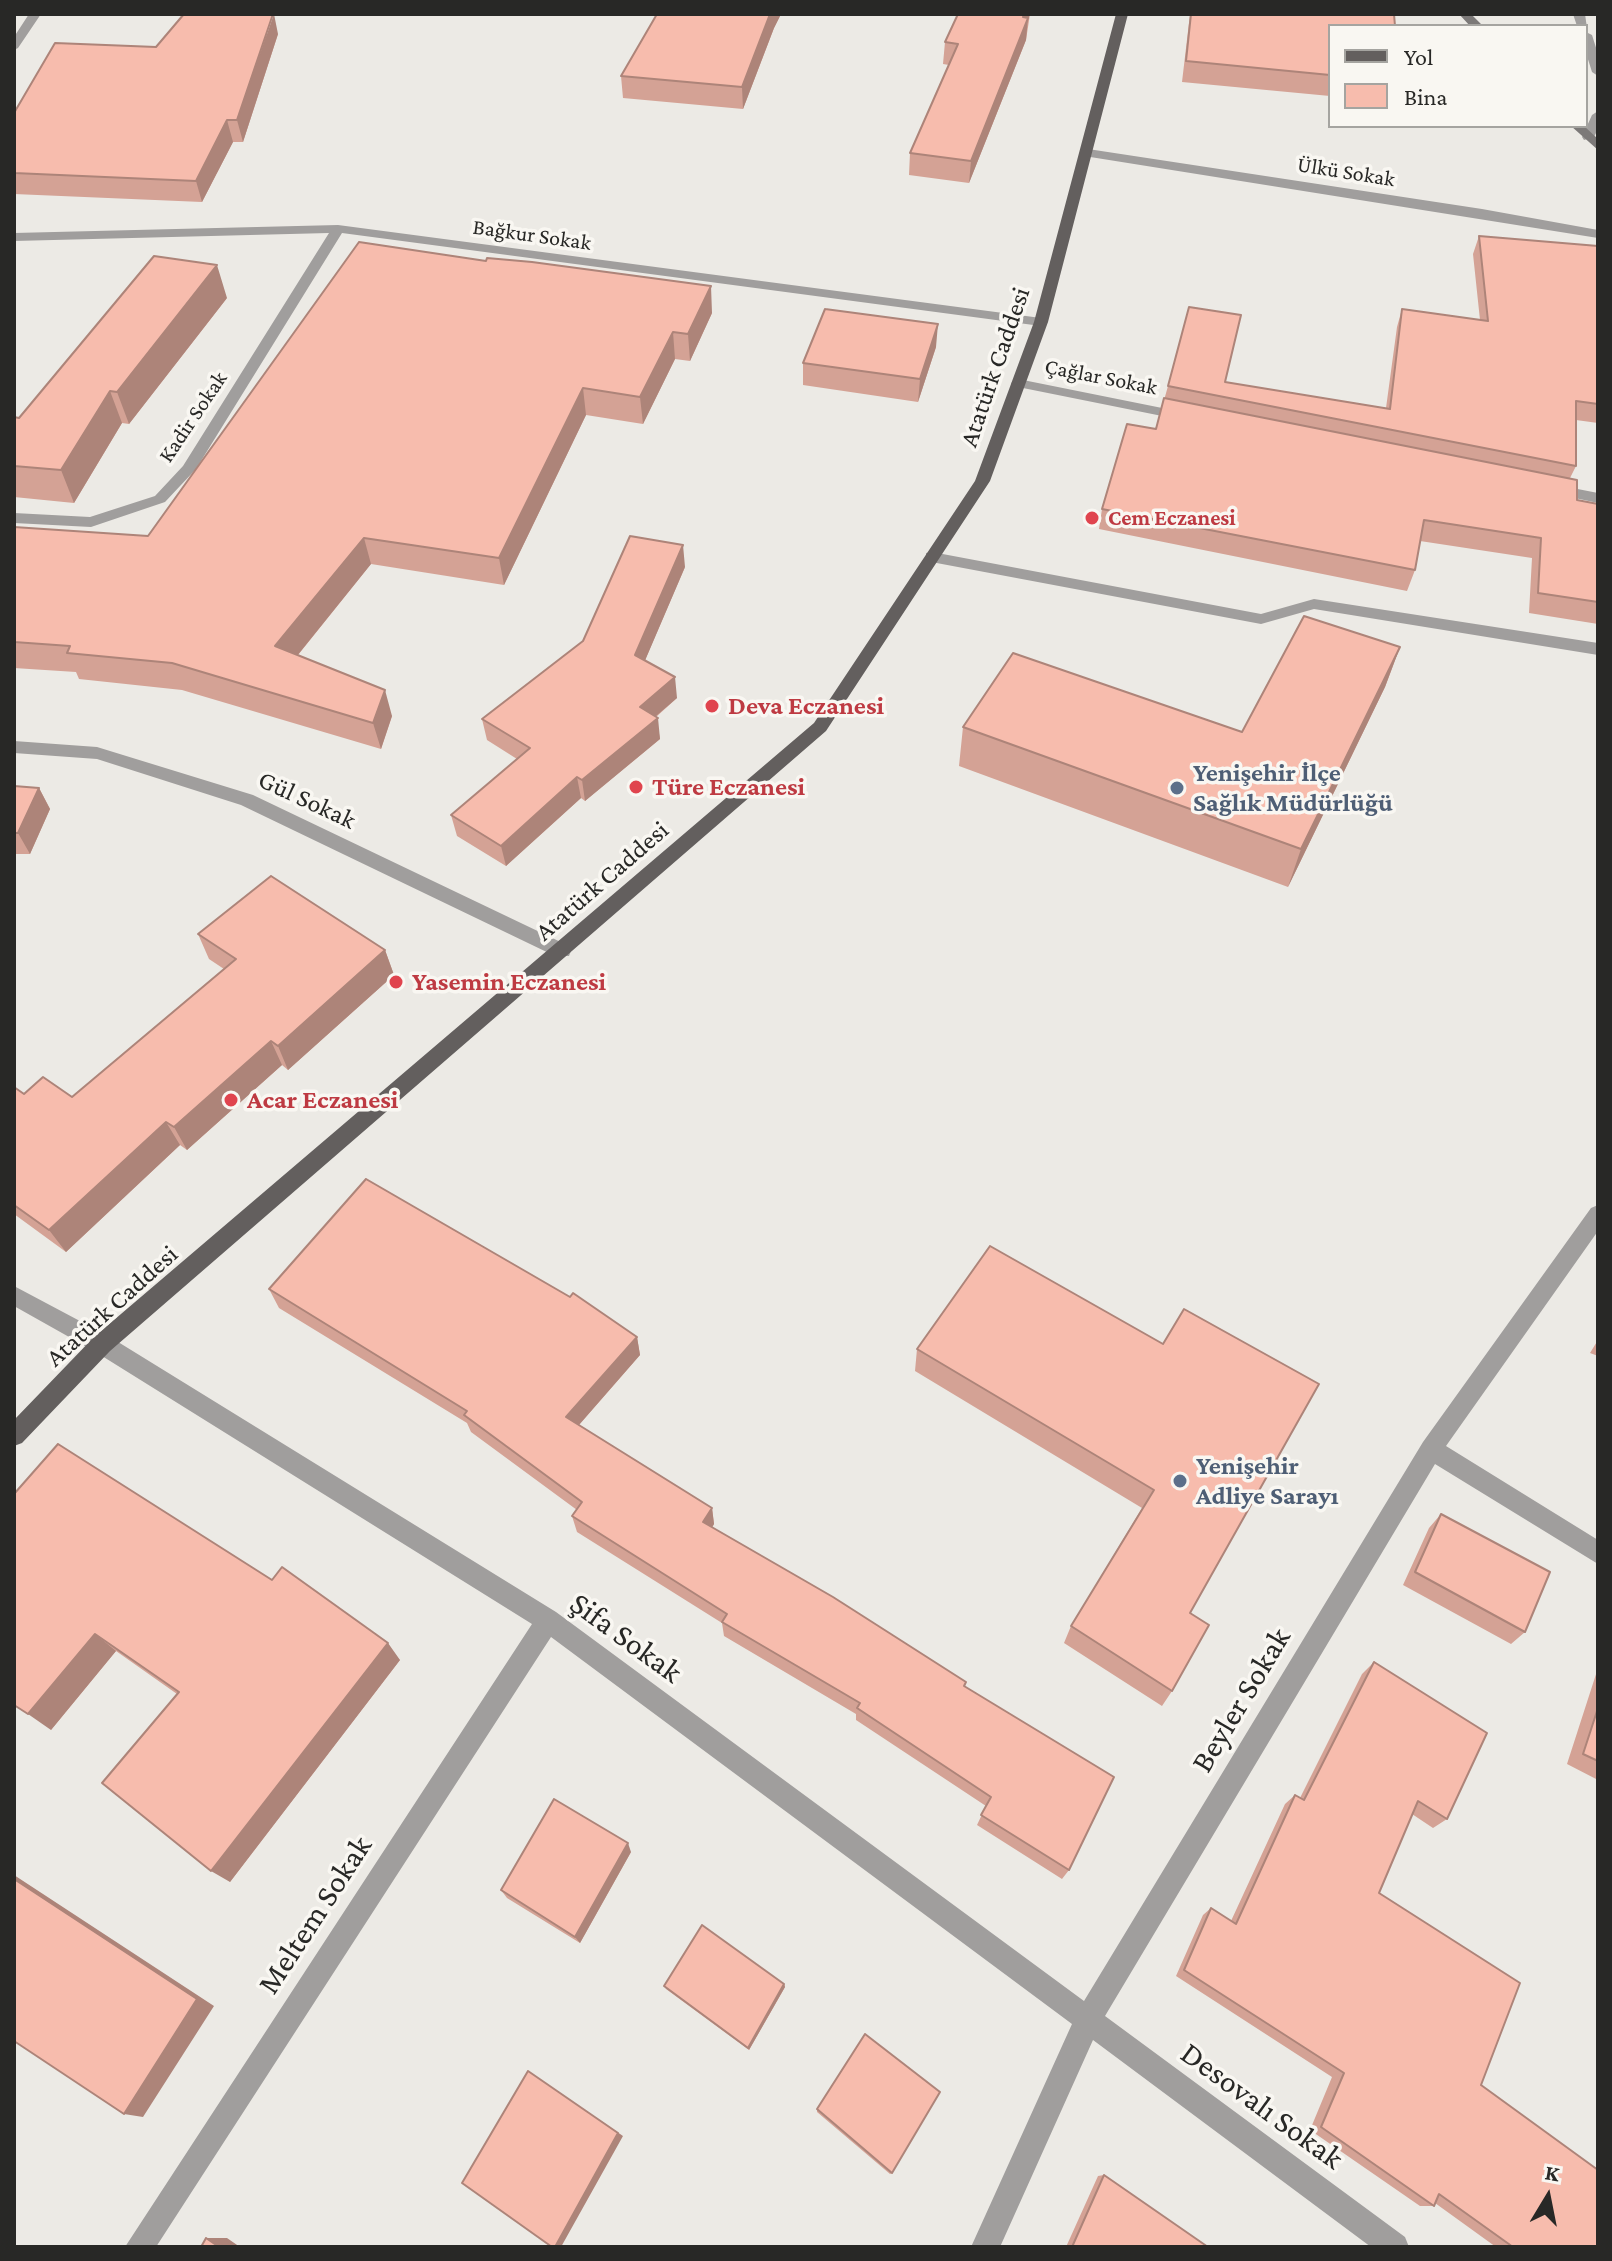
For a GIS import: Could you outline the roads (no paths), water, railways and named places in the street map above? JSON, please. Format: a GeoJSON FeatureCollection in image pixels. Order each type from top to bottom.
{"type":"FeatureCollection","features":[{"type":"Feature","properties":{"kind":"main road","name":"Atatürk Caddesi"},"geometry":{"type":"LineString","coordinates":[[14,1436],[102,1344],[820,727],[982,481],[1041,322],[1088,153],[1122,14]]}},
{"type":"Feature","properties":{"kind":"street"},"geometry":{"type":"LineString","coordinates":[[14,46],[35,14]]}},
{"type":"Feature","properties":{"kind":"street"},"geometry":{"type":"LineString","coordinates":[[1588,41],[1598,72]]}},
{"type":"Feature","properties":{"kind":"street"},"geometry":{"type":"LineString","coordinates":[[1593,141],[1598,115]]}},
{"type":"Feature","properties":{"kind":"street","name":"Ülkü Sokak"},"geometry":{"type":"LineString","coordinates":[[1088,153],[1482,213],[1598,234]]}},
{"type":"Feature","properties":{"kind":"street","name":"Bağkur Sokak"},"geometry":{"type":"LineString","coordinates":[[14,237],[338,229],[1041,322]]}},
{"type":"Feature","properties":{"kind":"street","name":"Kadir Sokak"},"geometry":{"type":"LineString","coordinates":[[14,518],[91,522],[160,499],[189,469],[338,229]]}},
{"type":"Feature","properties":{"kind":"street","name":"Çağlar Sokak"},"geometry":{"type":"LineString","coordinates":[[1018,383],[1206,421]]}},
{"type":"Feature","properties":{"kind":"street"},"geometry":{"type":"LineString","coordinates":[[1535,486],[1598,498]]}},
{"type":"Feature","properties":{"kind":"street"},"geometry":{"type":"LineString","coordinates":[[932,557],[1261,619],[1314,604],[1598,649]]}},
{"type":"Feature","properties":{"kind":"street","name":"Gül Sokak"},"geometry":{"type":"LineString","coordinates":[[14,747],[97,753],[247,800],[562,951]]}},
{"type":"Feature","properties":{"kind":"street","name":"Beyler Sokak"},"geometry":{"type":"LineString","coordinates":[[985,2247],[1088,2020],[1431,1449],[1598,1214]]}},
{"type":"Feature","properties":{"kind":"street","name":"Şifa Sokak"},"geometry":{"type":"LineString","coordinates":[[14,1295],[102,1344],[548,1620],[1088,2020]]}},
{"type":"Feature","properties":{"kind":"street"},"geometry":{"type":"LineString","coordinates":[[1431,1449],[1598,1553]]}},
{"type":"Feature","properties":{"kind":"street","name":"Meltem Sokak"},"geometry":{"type":"LineString","coordinates":[[139,2247],[548,1620]]}},
{"type":"Feature","properties":{"kind":"street","name":"Desovalı Sokak"},"geometry":{"type":"LineString","coordinates":[[1088,2020],[1395,2247]]}},
{"type":"Feature","properties":{"kind":"place","name":"Cem Eczanesi"},"geometry":{"type":"Point","coordinates":[1092,518]}},
{"type":"Feature","properties":{"kind":"place","name":"Deva Eczanesi"},"geometry":{"type":"Point","coordinates":[712,706]}},
{"type":"Feature","properties":{"kind":"place","name":"Türe Eczanesi"},"geometry":{"type":"Point","coordinates":[636,787]}},
{"type":"Feature","properties":{"kind":"place","name":"Yenişehir İlçe Sağlık Müdürlüğü"},"geometry":{"type":"Point","coordinates":[1177,788]}},
{"type":"Feature","properties":{"kind":"place","name":"Yasemin Eczanesi"},"geometry":{"type":"Point","coordinates":[396,982]}},
{"type":"Feature","properties":{"kind":"place","name":"Acar Eczanesi"},"geometry":{"type":"Point","coordinates":[231,1100]}},
{"type":"Feature","properties":{"kind":"place","name":"Yenişehir Adliye Sarayı"},"geometry":{"type":"Point","coordinates":[1180,1481]}}]}
